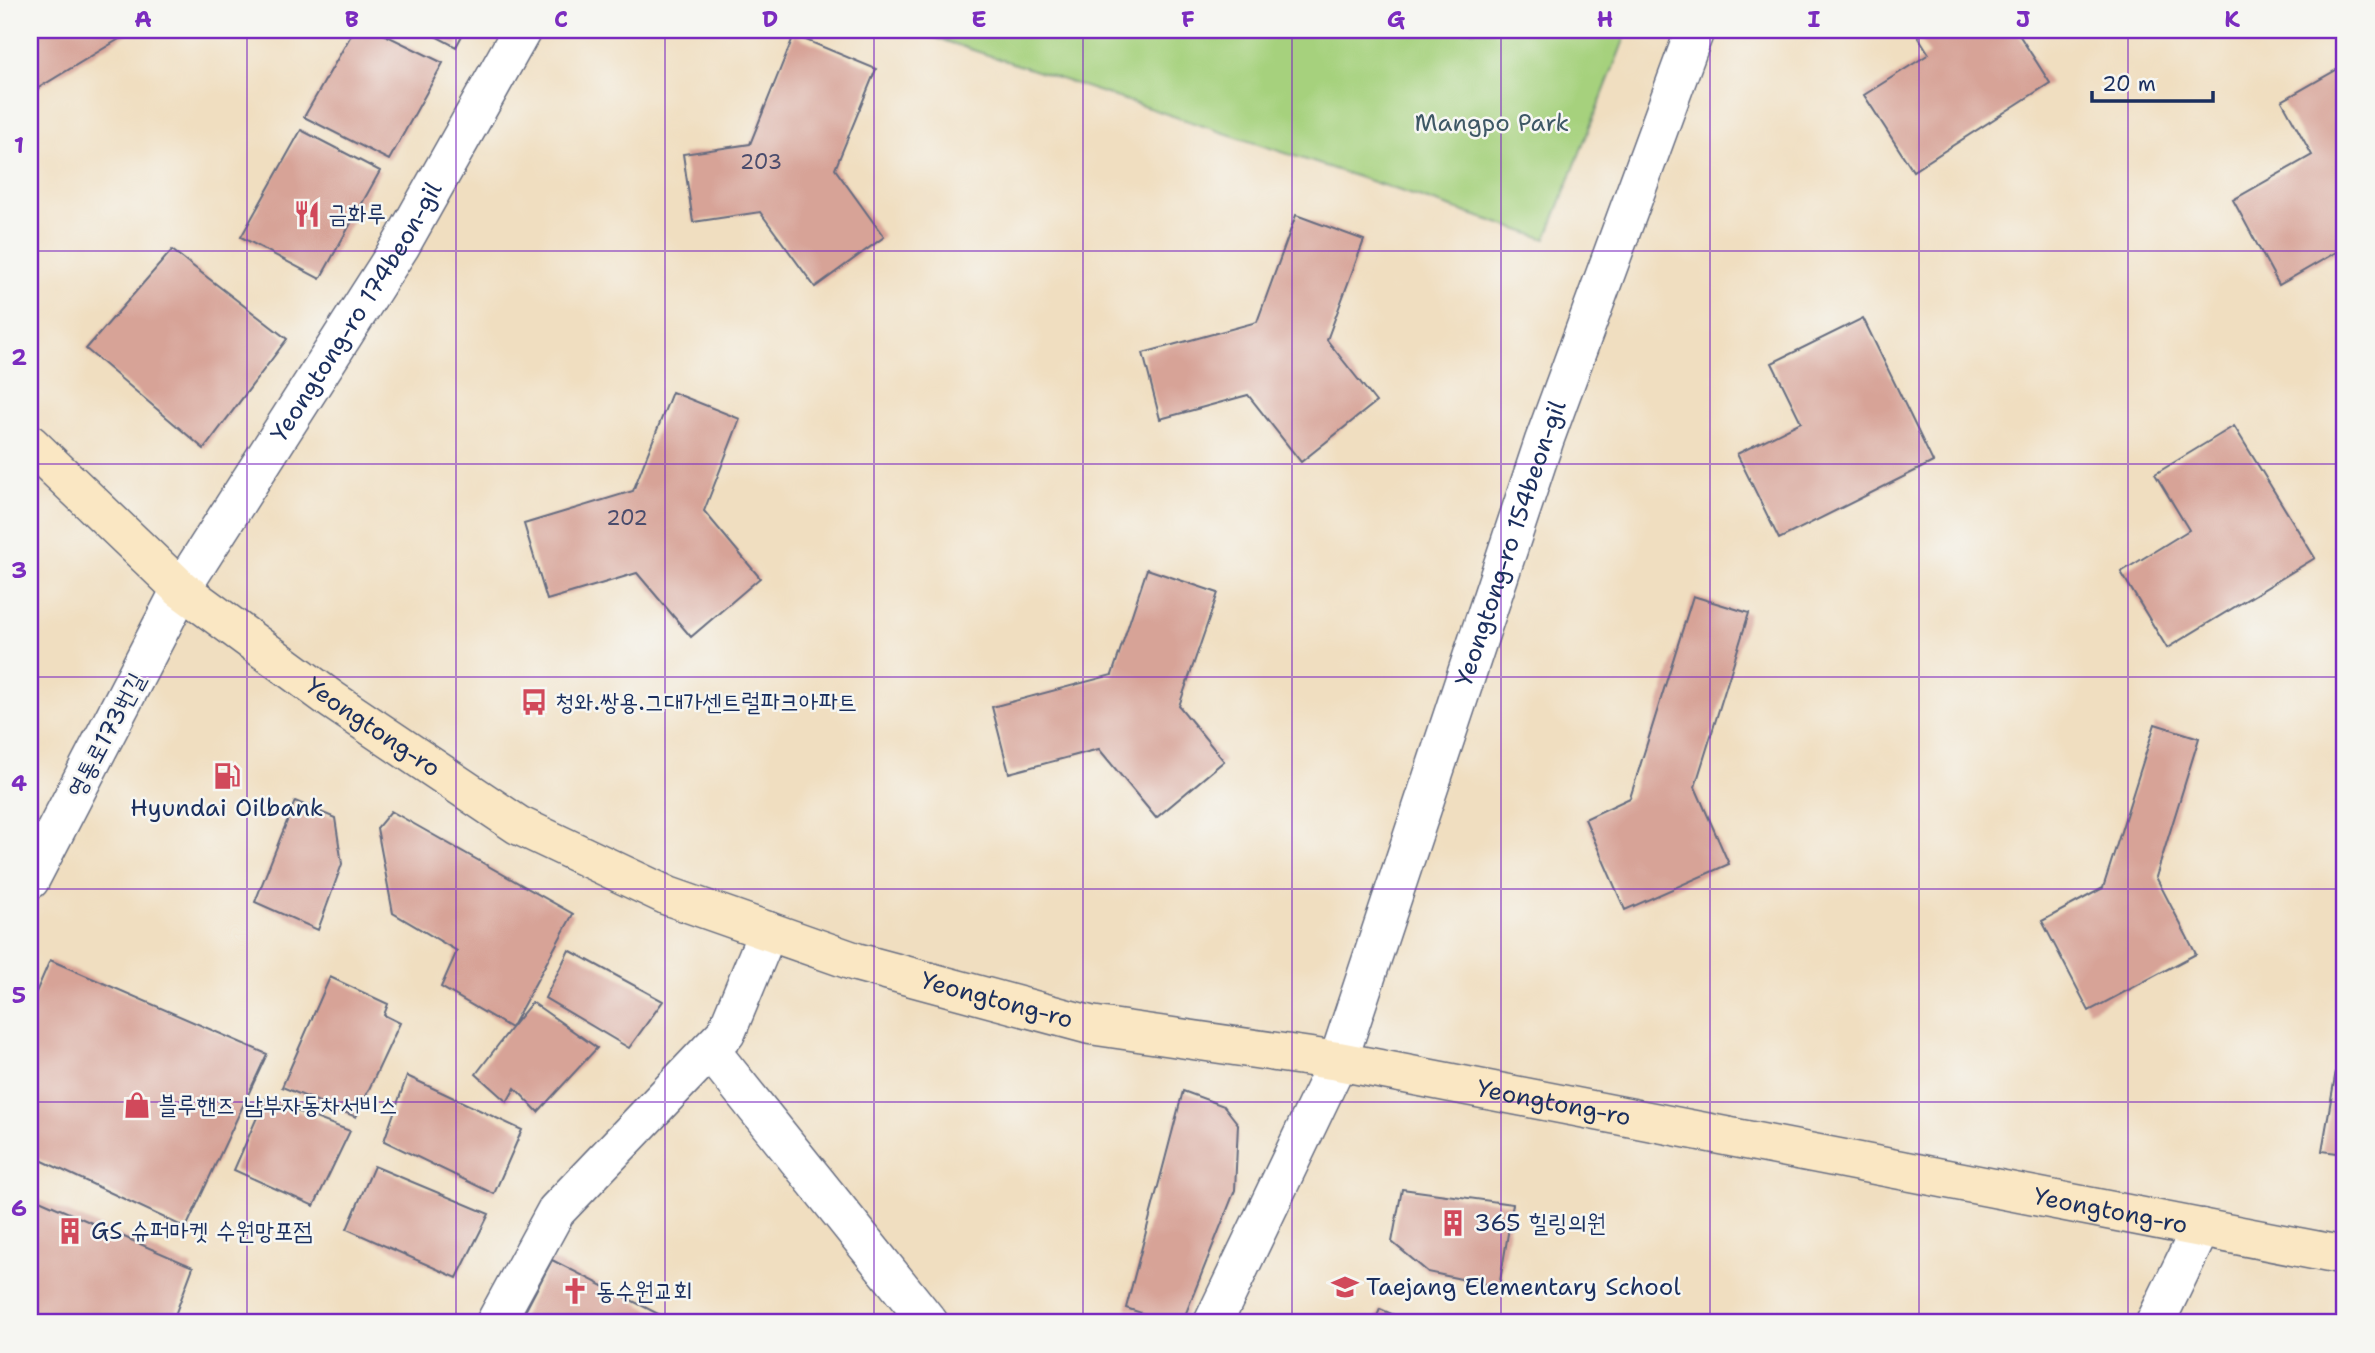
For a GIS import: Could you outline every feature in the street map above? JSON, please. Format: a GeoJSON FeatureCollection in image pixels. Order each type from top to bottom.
{"type":"FeatureCollection","features":[{"type":"Feature","properties":{"kind":"main road","name":"Yeongtong-ro"},"geometry":{"type":"LineString","coordinates":[[30,444],[181,589],[332,700],[517,825],[668,896],[856,962],[1090,1025],[1338,1061],[2345,1256]]}},
{"type":"Feature","properties":{"kind":"street","name":"Yeongtong-ro 174beon-gil"},"geometry":{"type":"LineString","coordinates":[[181,589],[401,245],[522,30]]}},
{"type":"Feature","properties":{"kind":"street","name":"Yeongtong-ro 154beon-gil"},"geometry":{"type":"LineString","coordinates":[[1213,1323],[1338,1061],[1544,441],[1695,30]]}},
{"type":"Feature","properties":{"kind":"street","name":"영통로173번길"},"geometry":{"type":"LineString","coordinates":[[30,880],[181,589]]}},
{"type":"Feature","properties":{"kind":"street"},"geometry":{"type":"LineString","coordinates":[[495,1323],[556,1212],[726,1033],[768,931]]}},
{"type":"Feature","properties":{"kind":"street"},"geometry":{"type":"LineString","coordinates":[[710,1050],[929,1323]]}},
{"type":"Feature","properties":{"kind":"street"},"geometry":{"type":"LineString","coordinates":[[2155,1323],[2201,1228]]}},
{"type":"Feature","properties":{"kind":"green space","name":"Mangpo Park"},"geometry":{"type":"Polygon","coordinates":[[[912,30],[1628,30],[1546,239],[912,30]]]}},
{"type":"Feature","properties":{"kind":"building"},"geometry":{"type":"Polygon","coordinates":[[[30,30],[134,30],[30,93],[30,30]]]}},
{"type":"Feature","properties":{"kind":"building"},"geometry":{"type":"Polygon","coordinates":[[[354,30],[375,30],[443,63],[389,160],[304,117],[354,30]]]}},
{"type":"Feature","properties":{"kind":"building"},"geometry":{"type":"Polygon","coordinates":[[[424,30],[465,30],[456,47],[424,30]]]}},
{"type":"Feature","properties":{"kind":"building"},"geometry":{"type":"Polygon","coordinates":[[[1914,30],[2016,30],[2050,83],[1913,171],[1864,95],[1929,54],[1914,30]]]}},
{"type":"Feature","properties":{"kind":"building"},"geometry":{"type":"Polygon","coordinates":[[[794,35],[876,69],[835,169],[884,237],[815,287],[760,212],[693,222],[683,154],[750,144],[794,35]]]}},
{"type":"Feature","properties":{"kind":"building"},"geometry":{"type":"Polygon","coordinates":[[[2345,65],[2345,247],[2279,285],[2233,200],[2312,155],[2282,101],[2345,65]]]}},
{"type":"Feature","properties":{"kind":"building"},"geometry":{"type":"Polygon","coordinates":[[[301,130],[380,171],[320,279],[241,237],[301,130]]]}},
{"type":"Feature","properties":{"kind":"building"},"geometry":{"type":"Polygon","coordinates":[[[1296,215],[1364,240],[1327,340],[1376,402],[1301,462],[1248,395],[1160,419],[1143,353],[1257,322],[1296,215]]]}},
{"type":"Feature","properties":{"kind":"building"},"geometry":{"type":"Polygon","coordinates":[[[172,250],[287,339],[204,449],[86,349],[172,250]]]}},
{"type":"Feature","properties":{"kind":"building"},"geometry":{"type":"Polygon","coordinates":[[[1863,318],[1933,462],[1779,539],[1737,454],[1801,422],[1772,363],[1863,318]]]}},
{"type":"Feature","properties":{"kind":"building"},"geometry":{"type":"Polygon","coordinates":[[[672,392],[740,419],[704,511],[760,578],[691,637],[637,573],[547,600],[524,524],[633,491],[672,392]]]}},
{"type":"Feature","properties":{"kind":"building"},"geometry":{"type":"Polygon","coordinates":[[[2234,426],[2315,558],[2167,648],[2121,572],[2189,530],[2155,474],[2234,426]]]}},
{"type":"Feature","properties":{"kind":"building"},"geometry":{"type":"Polygon","coordinates":[[[1147,569],[1218,593],[1179,706],[1224,761],[1156,818],[1099,749],[1009,773],[992,707],[1112,675],[1147,569]]]}},
{"type":"Feature","properties":{"kind":"building"},"geometry":{"type":"Polygon","coordinates":[[[1693,596],[1749,613],[1695,787],[1729,864],[1625,910],[1585,819],[1630,798],[1693,596]]]}},
{"type":"Feature","properties":{"kind":"building"},"geometry":{"type":"Polygon","coordinates":[[[2155,724],[2199,738],[2156,877],[2196,954],[2089,1011],[2042,921],[2103,888],[2155,724]]]}},
{"type":"Feature","properties":{"kind":"building"},"geometry":{"type":"Polygon","coordinates":[[[295,801],[335,818],[342,864],[318,930],[255,902],[295,801]]]}},
{"type":"Feature","properties":{"kind":"building"},"geometry":{"type":"Polygon","coordinates":[[[391,811],[573,914],[511,1028],[441,987],[457,951],[393,913],[377,828],[391,811]]]}},
{"type":"Feature","properties":{"kind":"building"},"geometry":{"type":"Polygon","coordinates":[[[569,950],[663,1001],[629,1048],[545,998],[569,950]]]}},
{"type":"Feature","properties":{"kind":"building","name":"블루핸즈 남부자동차서비스"},"geometry":{"type":"Polygon","coordinates":[[[50,960],[267,1054],[186,1228],[30,1155],[30,1006],[50,960]]]}},
{"type":"Feature","properties":{"kind":"building"},"geometry":{"type":"Polygon","coordinates":[[[330,977],[388,1004],[384,1015],[400,1023],[356,1117],[282,1087],[330,977]]]}},
{"type":"Feature","properties":{"kind":"building"},"geometry":{"type":"Polygon","coordinates":[[[532,1002],[597,1048],[538,1112],[515,1088],[507,1102],[476,1074],[532,1002]]]}},
{"type":"Feature","properties":{"kind":"building"},"geometry":{"type":"Polygon","coordinates":[[[2345,1025],[2345,1154],[2322,1151],[2345,1025]]]}},
{"type":"Feature","properties":{"kind":"building"},"geometry":{"type":"Polygon","coordinates":[[[407,1076],[522,1130],[494,1194],[384,1141],[407,1076]]]}},
{"type":"Feature","properties":{"kind":"building"},"geometry":{"type":"Polygon","coordinates":[[[1183,1091],[1224,1106],[1238,1124],[1235,1190],[1182,1323],[1172,1323],[1126,1308],[1183,1091]]]}},
{"type":"Feature","properties":{"kind":"building"},"geometry":{"type":"Polygon","coordinates":[[[265,1099],[350,1131],[314,1206],[234,1170],[265,1099]]]}},
{"type":"Feature","properties":{"kind":"building"},"geometry":{"type":"Polygon","coordinates":[[[374,1166],[489,1214],[457,1278],[347,1229],[374,1166]]]}},
{"type":"Feature","properties":{"kind":"building","name":"365 힐링의원"},"geometry":{"type":"Polygon","coordinates":[[[1402,1189],[1513,1204],[1499,1287],[1428,1272],[1392,1242],[1402,1189]]]}},
{"type":"Feature","properties":{"kind":"building","name":"GS 슈퍼마켓 수원망포점"},"geometry":{"type":"Polygon","coordinates":[[[30,1196],[193,1267],[172,1323],[30,1323],[30,1196]]]}},
{"type":"Feature","properties":{"kind":"building","name":"동수원교회"},"geometry":{"type":"Polygon","coordinates":[[[552,1260],[676,1323],[519,1323],[552,1260]]]}},
{"type":"Feature","properties":{"kind":"building"},"geometry":{"type":"Polygon","coordinates":[[[1380,1309],[1413,1323],[1374,1323],[1380,1309]]]}},
{"type":"Feature","properties":{"kind":"place","name":"금화루"},"geometry":{"type":"Point","coordinates":[307,214]}},
{"type":"Feature","properties":{"kind":"place","name":"청와.쌍용.그대가센트럴파크아파트"},"geometry":{"type":"Point","coordinates":[534,702]}},
{"type":"Feature","properties":{"kind":"place","name":"Hyundai Oilbank"},"geometry":{"type":"Point","coordinates":[227,776]}},
{"type":"Feature","properties":{"kind":"place","name":"블루핸즈 남부자동차서비스"},"geometry":{"type":"Point","coordinates":[137,1105]}},
{"type":"Feature","properties":{"kind":"place","name":"365 힐링의원"},"geometry":{"type":"Point","coordinates":[1453,1223]}},
{"type":"Feature","properties":{"kind":"place","name":"GS 슈퍼마켓 수원망포점"},"geometry":{"type":"Point","coordinates":[70,1231]}},
{"type":"Feature","properties":{"kind":"place","name":"Taejang Elementary School"},"geometry":{"type":"Point","coordinates":[1345,1287]}},
{"type":"Feature","properties":{"kind":"place","name":"동수원교회"},"geometry":{"type":"Point","coordinates":[575,1291]}}]}
